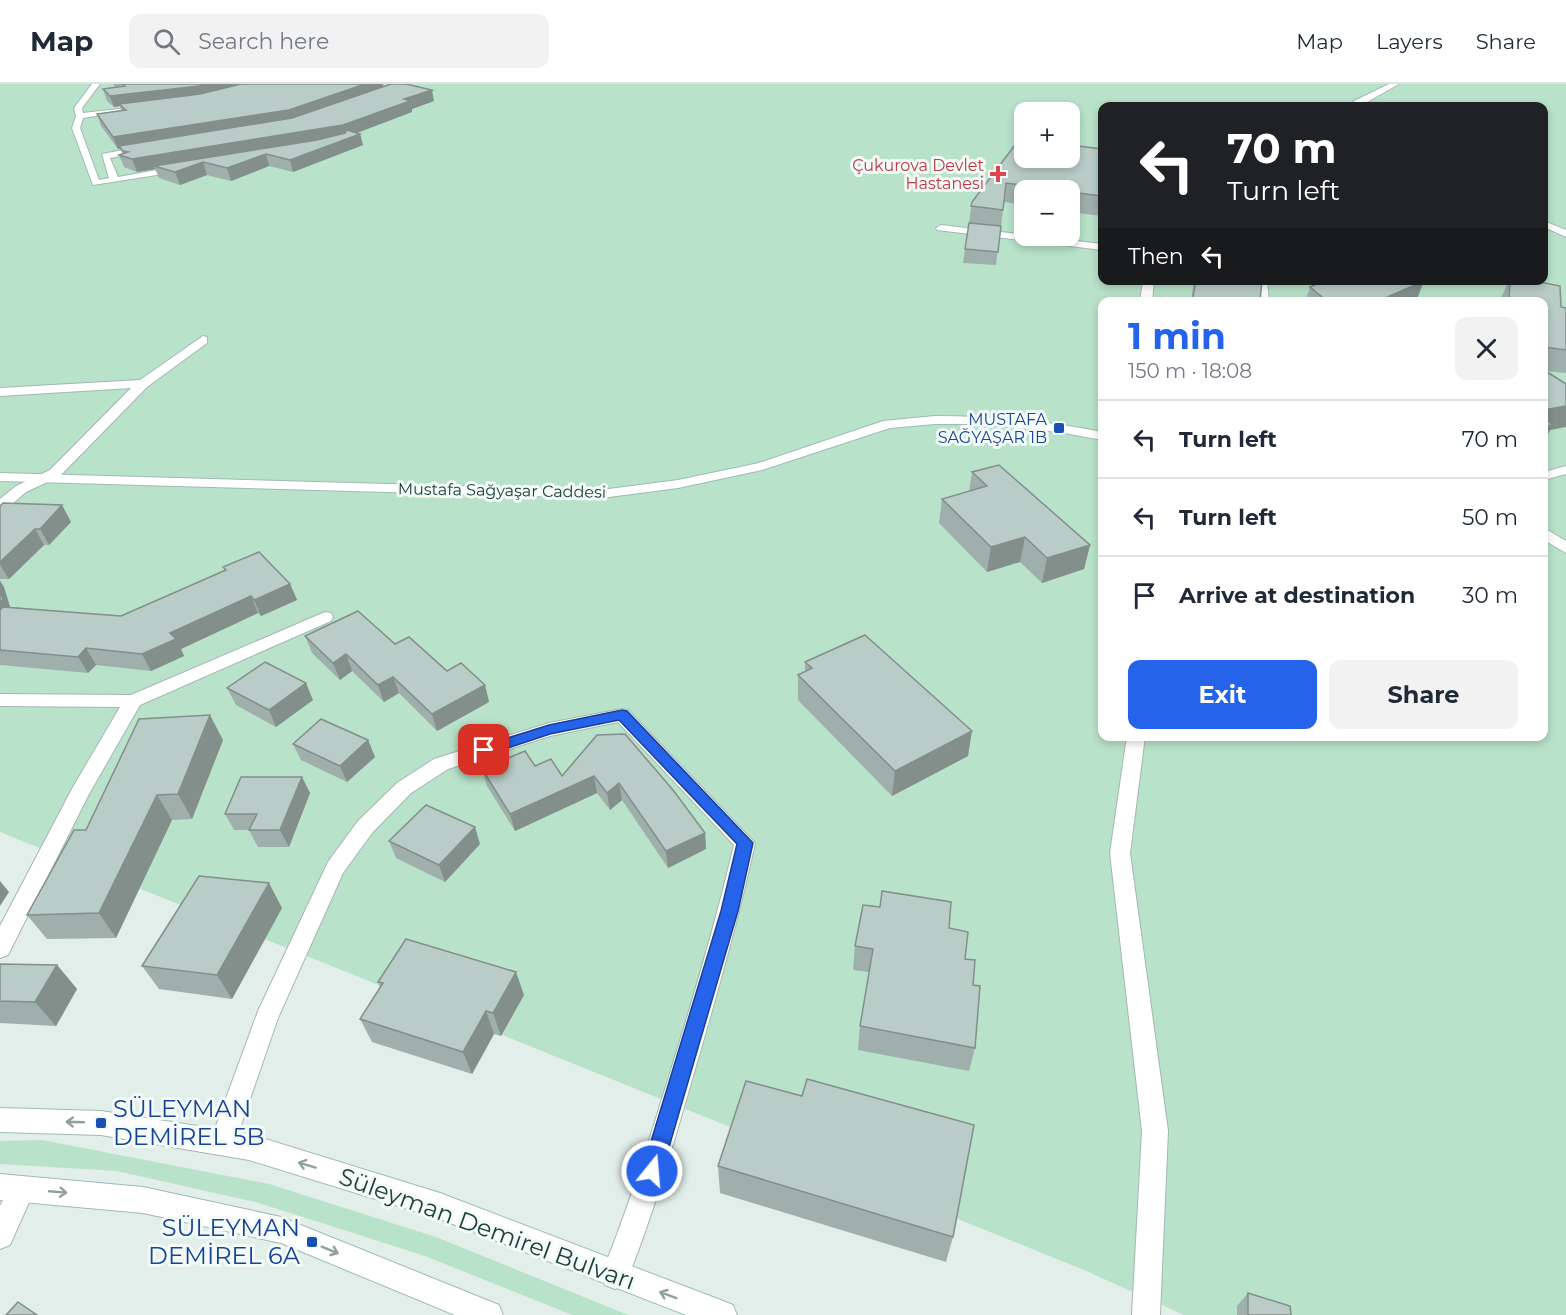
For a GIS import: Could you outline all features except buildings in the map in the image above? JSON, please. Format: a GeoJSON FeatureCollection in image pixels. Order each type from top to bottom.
{"type":"FeatureCollection","features":[{"type":"Feature","properties":{"kind":"street"},"geometry":{"type":"LineString","coordinates":[[96,84],[78,108],[80,116],[76,128],[96,183],[194,166]]}},
{"type":"Feature","properties":{"kind":"street"},"geometry":{"type":"LineString","coordinates":[[1359,102],[1395,84]]}},
{"type":"Feature","properties":{"kind":"street"},"geometry":{"type":"LineString","coordinates":[[80,116],[147,108]]}},
{"type":"Feature","properties":{"kind":"street"},"geometry":{"type":"LineString","coordinates":[[114,179],[105,156],[152,148]]}},
{"type":"Feature","properties":{"kind":"street"},"geometry":{"type":"LineString","coordinates":[[1548,226],[1566,234]]}},
{"type":"Feature","properties":{"kind":"street"},"geometry":{"type":"LineString","coordinates":[[941,228],[1098,247]]}},
{"type":"Feature","properties":{"kind":"street"},"geometry":{"type":"LineString","coordinates":[[0,507],[21,489],[55,473],[143,384],[203,340]]}},
{"type":"Feature","properties":{"kind":"street"},"geometry":{"type":"LineString","coordinates":[[0,392],[143,384]]}},
{"type":"Feature","properties":{"kind":"street","name":"Mustafa Sağyaşar Caddesi"},"geometry":{"type":"LineString","coordinates":[[0,477],[601,494],[678,484],[762,466],[888,424],[935,420],[981,420],[1059,428],[1098,435]]}},
{"type":"Feature","properties":{"kind":"street"},"geometry":{"type":"LineString","coordinates":[[1548,477],[1566,470]]}},
{"type":"Feature","properties":{"kind":"street"},"geometry":{"type":"LineString","coordinates":[[1548,479],[1566,484]]}},
{"type":"Feature","properties":{"kind":"street"},"geometry":{"type":"LineString","coordinates":[[1548,533],[1566,537]]}},
{"type":"Feature","properties":{"kind":"street"},"geometry":{"type":"LineString","coordinates":[[1548,535],[1566,548]]}},
{"type":"Feature","properties":{"kind":"street"},"geometry":{"type":"LineString","coordinates":[[0,700],[133,701],[325,617]]}},
{"type":"Feature","properties":{"kind":"street"},"geometry":{"type":"LineString","coordinates":[[0,948],[80,792],[133,701]]}},
{"type":"Feature","properties":{"kind":"street"},"geometry":{"type":"LineString","coordinates":[[224,1142],[266,1018],[335,868],[365,827],[404,788],[441,764],[549,730],[622,715],[746,843],[700,1015],[632,1238],[615,1275]]}},
{"type":"Feature","properties":{"kind":"street"},"geometry":{"type":"LineString","coordinates":[[1135,741],[1120,853],[1155,1131],[1146,1315]]}},
{"type":"Feature","properties":{"kind":"street","name":"Süleyman Demirel Bulvarı"},"geometry":{"type":"LineString","coordinates":[[0,1120],[101,1123],[249,1147],[440,1206],[723,1315]]}},
{"type":"Feature","properties":{"kind":"street"},"geometry":{"type":"LineString","coordinates":[[0,1235],[11,1188],[143,1200],[281,1230],[489,1315]]}},
{"type":"Feature","properties":{"kind":"green space"},"geometry":{"type":"Polygon","coordinates":[[[0,84],[1566,84],[1566,1315],[1184,1315],[1084,1270],[0,832],[0,84]]]}},
{"type":"Feature","properties":{"kind":"green space"},"geometry":{"type":"Polygon","coordinates":[[[42,1140],[269,1184],[436,1237],[628,1315],[572,1315],[425,1256],[259,1203],[117,1171],[0,1164],[0,1141],[42,1140]]]}},
{"type":"Feature","properties":{"kind":"place","name":"Çukurova Devlet Hastanesi"},"geometry":{"type":"Point","coordinates":[998,174]}},
{"type":"Feature","properties":{"kind":"place","name":"MUSTAFA SAĞYAŞAR 1B"},"geometry":{"type":"Point","coordinates":[1059,428]}},
{"type":"Feature","properties":{"kind":"place","name":"SÜLEYMAN DEMİREL 5B"},"geometry":{"type":"Point","coordinates":[101,1123]}},
{"type":"Feature","properties":{"kind":"place","name":"SÜLEYMAN DEMİREL 6A"},"geometry":{"type":"Point","coordinates":[312,1242]}},
{"type":"Feature","properties":{"kind":"route"},"geometry":{"type":"LineString","coordinates":[[484,750],[549,730],[622,715],[746,843],[700,1015],[652,1171]]}}]}
